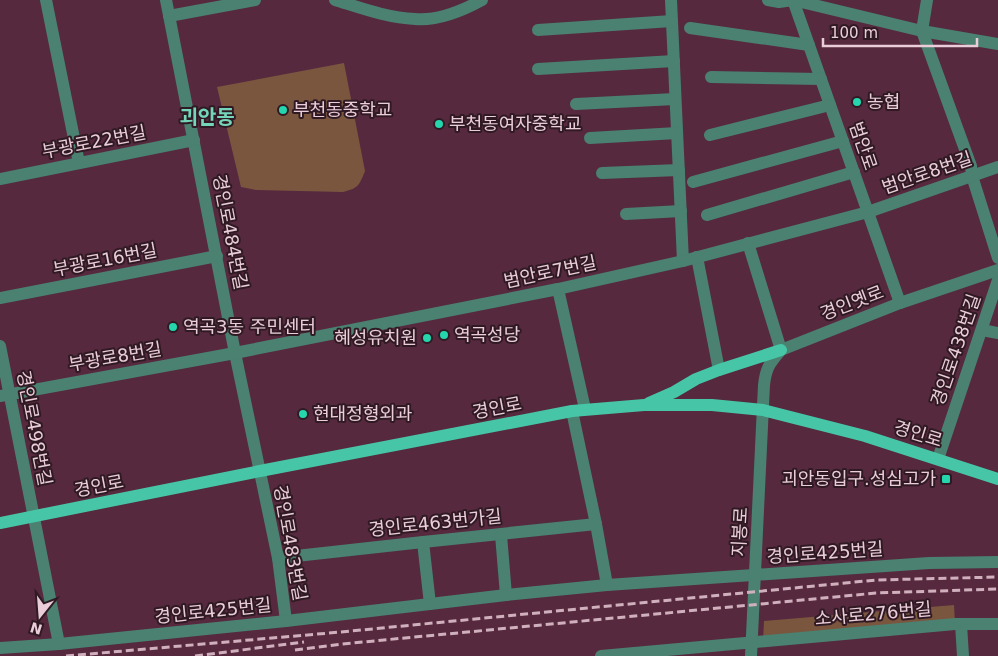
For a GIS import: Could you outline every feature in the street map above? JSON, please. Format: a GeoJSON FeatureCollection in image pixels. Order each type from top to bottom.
{"type":"FeatureCollection","features":[{"type":"Feature","properties":{"kind":"main road"},"geometry":{"type":"LineString","coordinates":[[644,405],[719,370],[781,350]]}},
{"type":"Feature","properties":{"kind":"main road","name":"경인로"},"geometry":{"type":"LineString","coordinates":[[0,523],[579,410],[644,405],[712,406],[763,410],[865,436],[998,479]]}},
{"type":"Feature","properties":{"kind":"street"},"geometry":{"type":"LineString","coordinates":[[46,0],[79,163]]}},
{"type":"Feature","properties":{"kind":"street","name":"경인로484번길"},"geometry":{"type":"LineString","coordinates":[[166,0],[236,353],[243,414],[260,471]]}},
{"type":"Feature","properties":{"kind":"street"},"geometry":{"type":"LineString","coordinates":[[169,16],[255,0]]}},
{"type":"Feature","properties":{"kind":"street"},"geometry":{"type":"LineString","coordinates":[[335,0],[391,16],[417,20],[448,16],[482,0]]}},
{"type":"Feature","properties":{"kind":"street"},"geometry":{"type":"LineString","coordinates":[[671,0],[683,260]]}},
{"type":"Feature","properties":{"kind":"street"},"geometry":{"type":"LineString","coordinates":[[768,0],[779,2],[793,0],[922,31],[998,44]]}},
{"type":"Feature","properties":{"kind":"street","name":"범안로"},"geometry":{"type":"LineString","coordinates":[[793,0],[900,303]]}},
{"type":"Feature","properties":{"kind":"street"},"geometry":{"type":"LineString","coordinates":[[927,0],[922,31],[971,166],[972,176],[998,258]]}},
{"type":"Feature","properties":{"kind":"street"},"geometry":{"type":"LineString","coordinates":[[538,30],[672,21]]}},
{"type":"Feature","properties":{"kind":"street"},"geometry":{"type":"LineString","coordinates":[[690,28],[809,44]]}},
{"type":"Feature","properties":{"kind":"street"},"geometry":{"type":"LineString","coordinates":[[538,69],[674,61]]}},
{"type":"Feature","properties":{"kind":"street"},"geometry":{"type":"LineString","coordinates":[[711,76],[821,79]]}},
{"type":"Feature","properties":{"kind":"street"},"geometry":{"type":"LineString","coordinates":[[576,104],[675,99]]}},
{"type":"Feature","properties":{"kind":"street"},"geometry":{"type":"LineString","coordinates":[[710,136],[830,105]]}},
{"type":"Feature","properties":{"kind":"street"},"geometry":{"type":"LineString","coordinates":[[590,138],[677,133]]}},
{"type":"Feature","properties":{"kind":"street","name":"부광로22번길"},"geometry":{"type":"LineString","coordinates":[[0,179],[194,140]]}},
{"type":"Feature","properties":{"kind":"street"},"geometry":{"type":"LineString","coordinates":[[693,182],[843,141]]}},
{"type":"Feature","properties":{"kind":"street","name":"범안로8번길"},"geometry":{"type":"LineString","coordinates":[[868,212],[998,167]]}},
{"type":"Feature","properties":{"kind":"street"},"geometry":{"type":"LineString","coordinates":[[602,173],[679,170]]}},
{"type":"Feature","properties":{"kind":"street"},"geometry":{"type":"LineString","coordinates":[[707,215],[854,172]]}},
{"type":"Feature","properties":{"kind":"street"},"geometry":{"type":"LineString","coordinates":[[626,214],[681,212]]}},
{"type":"Feature","properties":{"kind":"street","name":"범안로7번길"},"geometry":{"type":"LineString","coordinates":[[236,353],[558,289],[697,257],[868,212]]}},
{"type":"Feature","properties":{"kind":"street"},"geometry":{"type":"LineString","coordinates":[[748,243],[781,350],[770,363],[766,373],[763,410]]}},
{"type":"Feature","properties":{"kind":"street","name":"부광로16번길"},"geometry":{"type":"LineString","coordinates":[[0,298],[217,256]]}},
{"type":"Feature","properties":{"kind":"street"},"geometry":{"type":"LineString","coordinates":[[697,257],[719,370]]}},
{"type":"Feature","properties":{"kind":"street","name":"경인옛로"},"geometry":{"type":"LineString","coordinates":[[781,350],[900,303],[998,270]]}},
{"type":"Feature","properties":{"kind":"street","name":"경인로438번길"},"geometry":{"type":"LineString","coordinates":[[938,459],[998,280]]}},
{"type":"Feature","properties":{"kind":"street"},"geometry":{"type":"LineString","coordinates":[[558,289],[607,584]]}},
{"type":"Feature","properties":{"kind":"street"},"geometry":{"type":"LineString","coordinates":[[982,330],[998,334]]}},
{"type":"Feature","properties":{"kind":"street","name":"경인로498번길"},"geometry":{"type":"LineString","coordinates":[[0,346],[5,395],[33,517],[59,644]]}},
{"type":"Feature","properties":{"kind":"street","name":"부광로8번길"},"geometry":{"type":"LineString","coordinates":[[5,395],[236,353]]}},
{"type":"Feature","properties":{"kind":"street","name":"지봉로"},"geometry":{"type":"LineString","coordinates":[[751,656],[763,410]]}},
{"type":"Feature","properties":{"kind":"street","name":"경인로483번길"},"geometry":{"type":"LineString","coordinates":[[260,471],[278,558],[286,621]]}},
{"type":"Feature","properties":{"kind":"street","name":"경인로463번가길"},"geometry":{"type":"LineString","coordinates":[[278,558],[596,524]]}},
{"type":"Feature","properties":{"kind":"street"},"geometry":{"type":"LineString","coordinates":[[501,535],[506,595]]}},
{"type":"Feature","properties":{"kind":"street"},"geometry":{"type":"LineString","coordinates":[[422,542],[430,604]]}},
{"type":"Feature","properties":{"kind":"street","name":"경인로425번길"},"geometry":{"type":"LineString","coordinates":[[0,648],[59,644],[286,621],[607,584],[929,563],[998,562]]}},
{"type":"Feature","properties":{"kind":"street"},"geometry":{"type":"LineString","coordinates":[[961,624],[963,656]]}},
{"type":"Feature","properties":{"kind":"street","name":"소사로276번길"},"geometry":{"type":"LineString","coordinates":[[601,656],[961,624],[998,624]]}},
{"type":"Feature","properties":{"kind":"shaded area"},"geometry":{"type":"Polygon","coordinates":[[[344,63],[365,171],[357,186],[343,192],[256,190],[241,187],[217,87],[344,63]]]}},
{"type":"Feature","properties":{"kind":"shaded area"},"geometry":{"type":"Polygon","coordinates":[[[954,605],[955,624],[763,641],[764,621],[954,605]]]}},
{"type":"Feature","properties":{"kind":"railway"},"geometry":{"type":"LineString","coordinates":[[66,656],[341,632],[876,580],[998,577]]}},
{"type":"Feature","properties":{"kind":"railway"},"geometry":{"type":"LineString","coordinates":[[295,650],[876,593],[998,589]]}},
{"type":"Feature","properties":{"kind":"railway"},"geometry":{"type":"LineString","coordinates":[[195,656],[304,642]]}},
{"type":"Feature","properties":{"kind":"place","name":"농협"},"geometry":{"type":"Point","coordinates":[857,102]}},
{"type":"Feature","properties":{"kind":"place","name":"부천동중학교"},"geometry":{"type":"Point","coordinates":[283,110]}},
{"type":"Feature","properties":{"kind":"place","name":"부천동여자중학교"},"geometry":{"type":"Point","coordinates":[439,124]}},
{"type":"Feature","properties":{"kind":"place","name":"역곡3동 주민센터"},"geometry":{"type":"Point","coordinates":[173,327]}},
{"type":"Feature","properties":{"kind":"place","name":"역곡성당"},"geometry":{"type":"Point","coordinates":[444,335]}},
{"type":"Feature","properties":{"kind":"place","name":"혜성유치원"},"geometry":{"type":"Point","coordinates":[427,338]}},
{"type":"Feature","properties":{"kind":"place","name":"현대정형외과"},"geometry":{"type":"Point","coordinates":[303,414]}},
{"type":"Feature","properties":{"kind":"place","name":"괴안동입구.성심고가"},"geometry":{"type":"Point","coordinates":[946,479]}},
{"type":"Feature","properties":{"kind":"district","name":"괴안동"},"geometry":{"type":"Point","coordinates":[207,117]}}]}
